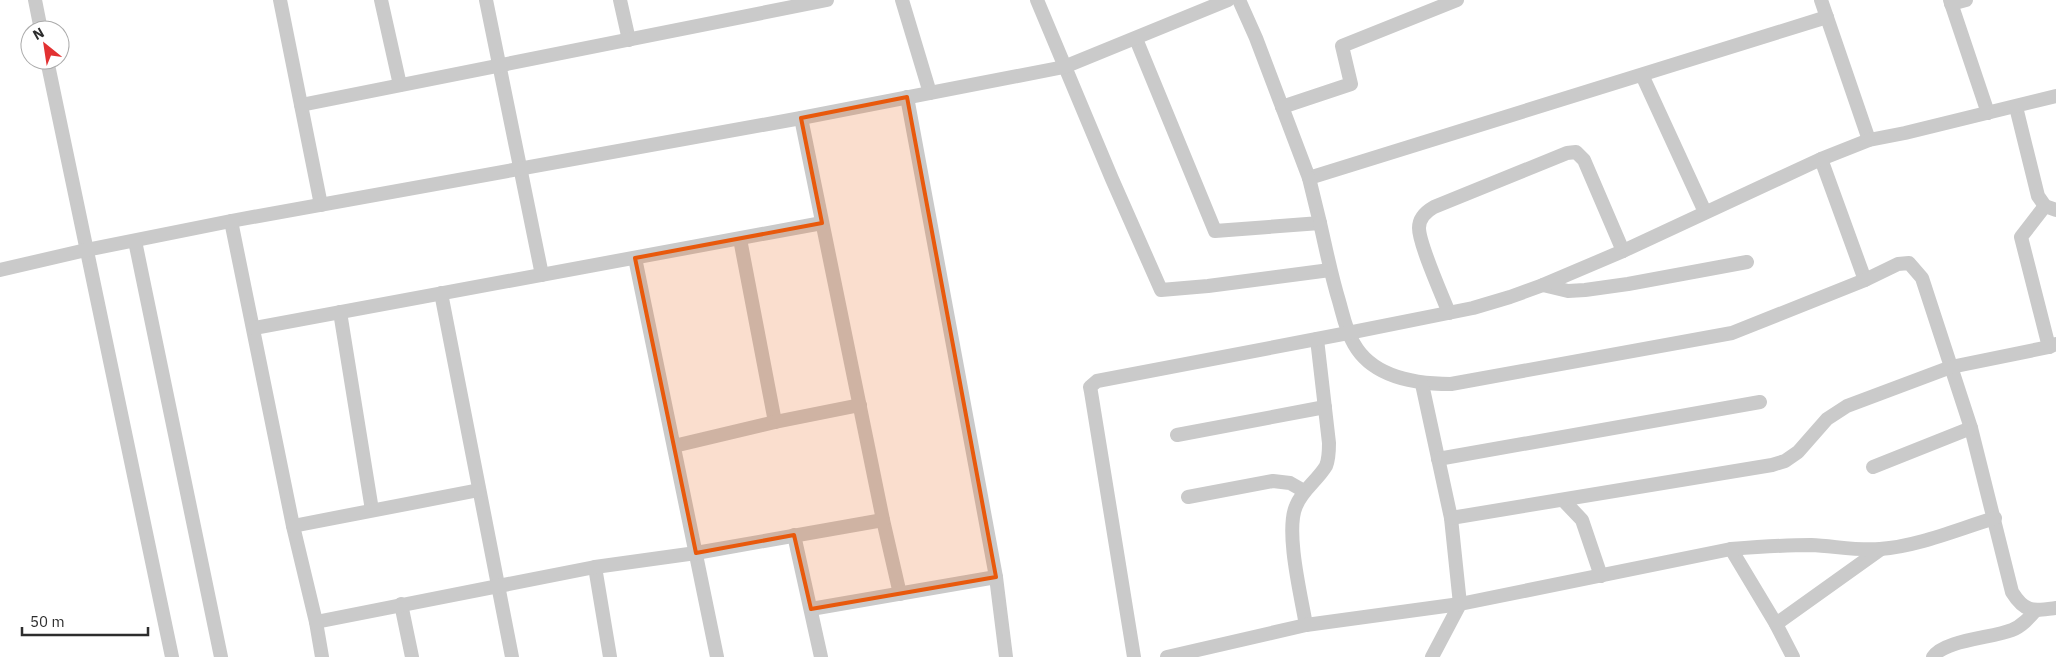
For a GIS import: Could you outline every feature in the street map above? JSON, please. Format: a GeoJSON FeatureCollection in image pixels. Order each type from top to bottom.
{"type":"FeatureCollection","features":[{"type":"Feature","properties":{"kind":"street"},"geometry":{"type":"LineString","coordinates":[[35,0],[39,20]]}},
{"type":"Feature","properties":{"kind":"street"},"geometry":{"type":"LineString","coordinates":[[280,0],[321,205]]}},
{"type":"Feature","properties":{"kind":"street"},"geometry":{"type":"LineString","coordinates":[[381,0],[400,85]]}},
{"type":"Feature","properties":{"kind":"street"},"geometry":{"type":"LineString","coordinates":[[486,0],[501,65],[542,275]]}},
{"type":"Feature","properties":{"kind":"street"},"geometry":{"type":"LineString","coordinates":[[620,0],[629,40]]}},
{"type":"Feature","properties":{"kind":"street"},"geometry":{"type":"LineString","coordinates":[[301,105],[629,40],[793,4],[827,0]]}},
{"type":"Feature","properties":{"kind":"street"},"geometry":{"type":"LineString","coordinates":[[902,0],[930,93]]}},
{"type":"Feature","properties":{"kind":"street"},"geometry":{"type":"LineString","coordinates":[[1038,0],[1064,67],[1161,290],[1208,286],[1330,270]]}},
{"type":"Feature","properties":{"kind":"street"},"geometry":{"type":"LineString","coordinates":[[0,270],[86,250],[231,221],[801,118],[1064,67],[1228,0]]}},
{"type":"Feature","properties":{"kind":"street"},"geometry":{"type":"LineString","coordinates":[[1239,0],[1256,38],[1309,178],[1330,270],[1348,334],[1354,346],[1375,366],[1388,374],[1422,384],[1451,384],[1732,333],[1865,280],[1898,264],[1909,263],[1922,278],[1971,428],[2012,592],[2019,603],[2027,609],[2056,608]]}},
{"type":"Feature","properties":{"kind":"street"},"geometry":{"type":"LineString","coordinates":[[1282,107],[1351,84],[1342,46],[1457,0]]}},
{"type":"Feature","properties":{"kind":"street"},"geometry":{"type":"LineString","coordinates":[[1821,0],[1869,140]]}},
{"type":"Feature","properties":{"kind":"street"},"geometry":{"type":"LineString","coordinates":[[1966,0],[1951,2],[1988,113]]}},
{"type":"Feature","properties":{"kind":"street"},"geometry":{"type":"LineString","coordinates":[[1309,178],[1827,17]]}},
{"type":"Feature","properties":{"kind":"street"},"geometry":{"type":"LineString","coordinates":[[1136,38],[1215,231],[1320,223]]}},
{"type":"Feature","properties":{"kind":"street"},"geometry":{"type":"LineString","coordinates":[[50,70],[172,657]]}},
{"type":"Feature","properties":{"kind":"street"},"geometry":{"type":"LineString","coordinates":[[1642,75],[1705,212]]}},
{"type":"Feature","properties":{"kind":"street"},"geometry":{"type":"LineString","coordinates":[[1134,657],[1090,387],[1093,383],[1101,379],[1348,334],[1501,300],[1543,285],[1623,251],[1821,159],[1869,140],[2016,107],[2056,96]]}},
{"type":"Feature","properties":{"kind":"street"},"geometry":{"type":"LineString","coordinates":[[906,97],[996,577],[1006,657]]}},
{"type":"Feature","properties":{"kind":"street"},"geometry":{"type":"LineString","coordinates":[[1451,518],[1772,465],[1785,461],[1798,452],[1827,419],[1847,406],[1951,367],[2053,346],[2021,237],[2050,208],[2038,196],[2016,107]]}},
{"type":"Feature","properties":{"kind":"street"},"geometry":{"type":"LineString","coordinates":[[801,118],[883,520],[900,594]]}},
{"type":"Feature","properties":{"kind":"street"},"geometry":{"type":"LineString","coordinates":[[1449,313],[1419,228],[1421,219],[1426,212],[1434,206],[1567,153],[1576,152],[1584,160],[1623,251]]}},
{"type":"Feature","properties":{"kind":"street"},"geometry":{"type":"LineString","coordinates":[[1821,159],[1865,280]]}},
{"type":"Feature","properties":{"kind":"street"},"geometry":{"type":"LineString","coordinates":[[231,221],[293,526],[316,622],[322,657]]}},
{"type":"Feature","properties":{"kind":"street"},"geometry":{"type":"LineString","coordinates":[[254,328],[822,223]]}},
{"type":"Feature","properties":{"kind":"street"},"geometry":{"type":"LineString","coordinates":[[740,239],[775,422]]}},
{"type":"Feature","properties":{"kind":"street"},"geometry":{"type":"LineString","coordinates":[[135,241],[221,657]]}},
{"type":"Feature","properties":{"kind":"street"},"geometry":{"type":"LineString","coordinates":[[635,258],[717,657]]}},
{"type":"Feature","properties":{"kind":"street"},"geometry":{"type":"LineString","coordinates":[[1543,285],[1568,291],[1592,289],[1747,262]]}},
{"type":"Feature","properties":{"kind":"street"},"geometry":{"type":"LineString","coordinates":[[441,293],[512,657]]}},
{"type":"Feature","properties":{"kind":"street"},"geometry":{"type":"LineString","coordinates":[[340,312],[372,510]]}},
{"type":"Feature","properties":{"kind":"street"},"geometry":{"type":"LineString","coordinates":[[1306,625],[1292,533],[1295,507],[1304,491],[1326,466],[1329,457],[1317,339]]}},
{"type":"Feature","properties":{"kind":"street"},"geometry":{"type":"LineString","coordinates":[[1422,384],[1451,518],[1460,604],[1432,657]]}},
{"type":"Feature","properties":{"kind":"street"},"geometry":{"type":"LineString","coordinates":[[1438,458],[1760,402]]}},
{"type":"Feature","properties":{"kind":"street"},"geometry":{"type":"LineString","coordinates":[[674,446],[775,422],[860,405]]}},
{"type":"Feature","properties":{"kind":"street"},"geometry":{"type":"LineString","coordinates":[[1177,434],[1325,407]]}},
{"type":"Feature","properties":{"kind":"street"},"geometry":{"type":"LineString","coordinates":[[1873,467],[1971,428]]}},
{"type":"Feature","properties":{"kind":"street"},"geometry":{"type":"LineString","coordinates":[[1188,497],[1273,481],[1290,483],[1304,491]]}},
{"type":"Feature","properties":{"kind":"street"},"geometry":{"type":"LineString","coordinates":[[293,526],[479,490]]}},
{"type":"Feature","properties":{"kind":"street"},"geometry":{"type":"LineString","coordinates":[[1563,500],[1582,520],[1601,576]]}},
{"type":"Feature","properties":{"kind":"street"},"geometry":{"type":"LineString","coordinates":[[1167,657],[1306,625],[1460,604],[1731,550],[1804,546],[1856,550],[1881,549],[1909,544],[1995,518]]}},
{"type":"Feature","properties":{"kind":"street"},"geometry":{"type":"LineString","coordinates":[[316,622],[401,604],[499,588],[596,567],[696,553],[794,534],[883,520]]}},
{"type":"Feature","properties":{"kind":"street"},"geometry":{"type":"LineString","coordinates":[[794,534],[821,657]]}},
{"type":"Feature","properties":{"kind":"street"},"geometry":{"type":"LineString","coordinates":[[1776,624],[1881,549]]}},
{"type":"Feature","properties":{"kind":"street"},"geometry":{"type":"LineString","coordinates":[[1731,550],[1776,624],[1793,657]]}},
{"type":"Feature","properties":{"kind":"street"},"geometry":{"type":"LineString","coordinates":[[596,567],[610,657]]}},
{"type":"Feature","properties":{"kind":"street"},"geometry":{"type":"LineString","coordinates":[[811,609],[996,577]]}},
{"type":"Feature","properties":{"kind":"street"},"geometry":{"type":"LineString","coordinates":[[401,604],[412,657]]}},
{"type":"Feature","properties":{"kind":"street"},"geometry":{"type":"LineString","coordinates":[[1924,657],[2013,630],[2027,620],[2036,610]]}},
{"type":"Feature","properties":{"kind":"highlighted area"},"geometry":{"type":"Polygon","coordinates":[[[907,97],[996,577],[811,609],[794,535],[696,553],[635,258],[822,223],[801,118],[907,97]]]}}]}
